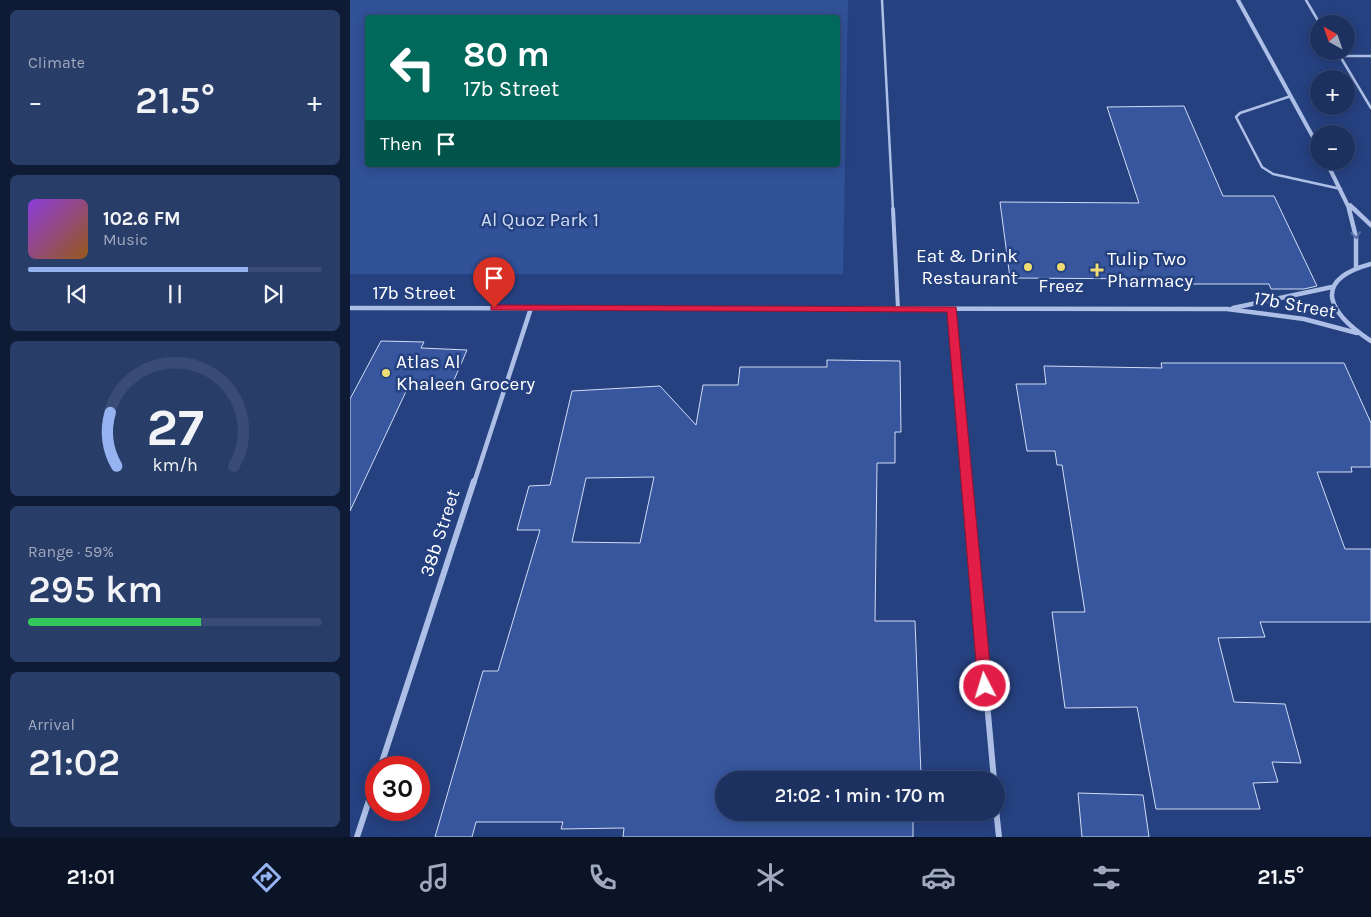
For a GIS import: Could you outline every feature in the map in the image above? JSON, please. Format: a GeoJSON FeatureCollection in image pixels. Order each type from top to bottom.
{"type":"FeatureCollection","features":[{"type":"Feature","properties":{"kind":"street"},"geometry":{"type":"LineString","coordinates":[[1240,1],[1310,131]]}},
{"type":"Feature","properties":{"kind":"street"},"geometry":{"type":"LineString","coordinates":[[1331,170],[1350,205],[1357,235],[1356,266]]}},
{"type":"Feature","properties":{"kind":"street"},"geometry":{"type":"LineString","coordinates":[[1350,205],[1371,225]]}},
{"type":"Feature","properties":{"kind":"street"},"geometry":{"type":"LineString","coordinates":[[1371,264],[1356,266],[1340,275],[1332,287],[1331,298],[1335,310],[1344,322],[1357,333],[1371,341]]}},
{"type":"Feature","properties":{"kind":"street","name":"17b Street"},"geometry":{"type":"LineString","coordinates":[[1227,309],[1332,287]]}},
{"type":"Feature","properties":{"kind":"street","name":"17b Street"},"geometry":{"type":"LineString","coordinates":[[350,308],[1227,309],[1304,319],[1357,333]]}},
{"type":"Feature","properties":{"kind":"street","name":"38b Street"},"geometry":{"type":"LineString","coordinates":[[384,756],[531,308]]}},
{"type":"Feature","properties":{"kind":"street"},"geometry":{"type":"LineString","coordinates":[[952,309],[993,771]]}},
{"type":"Feature","properties":{"kind":"street"},"geometry":{"type":"LineString","coordinates":[[357,837],[365,813]]}},
{"type":"Feature","properties":{"kind":"street"},"geometry":{"type":"LineString","coordinates":[[997,821],[999,837]]}},
{"type":"Feature","properties":{"kind":"lane"},"geometry":{"type":"LineString","coordinates":[[882,0],[898,309]]}},
{"type":"Feature","properties":{"kind":"lane"},"geometry":{"type":"LineString","coordinates":[[1306,0],[1315,15]]}},
{"type":"Feature","properties":{"kind":"lane"},"geometry":{"type":"LineString","coordinates":[[1355,56],[1371,56]]}},
{"type":"Feature","properties":{"kind":"lane"},"geometry":{"type":"LineString","coordinates":[[1341,60],[1371,108]]}},
{"type":"Feature","properties":{"kind":"lane"},"geometry":{"type":"LineString","coordinates":[[1291,96],[1240,112],[1236,117],[1259,164],[1273,174],[1342,189]]}},
{"type":"Feature","properties":{"kind":"green space","name":"Al Quoz Park 1"},"geometry":{"type":"Polygon","coordinates":[[[350,0],[848,0],[843,274],[350,274],[350,0]]]}},
{"type":"Feature","properties":{"kind":"building"},"geometry":{"type":"Polygon","coordinates":[[[1184,106],[1223,196],[1274,196],[1317,286],[1304,289],[1271,289],[1269,284],[1165,284],[1164,279],[1010,278],[1000,202],[1139,203],[1107,107],[1184,106]]]}},
{"type":"Feature","properties":{"kind":"building"},"geometry":{"type":"Polygon","coordinates":[[[381,341],[424,342],[421,348],[467,350],[451,387],[409,385],[350,511],[350,399],[381,341]]]}},
{"type":"Feature","properties":{"kind":"building"},"geometry":{"type":"Polygon","coordinates":[[[827,360],[900,361],[901,432],[895,432],[895,463],[877,463],[875,621],[915,621],[921,771],[715,771],[715,821],[913,821],[913,837],[623,837],[624,828],[561,829],[563,822],[476,822],[472,837],[435,837],[483,671],[498,671],[540,530],[517,530],[529,486],[550,485],[572,391],[660,386],[696,425],[703,385],[738,385],[740,367],[827,367],[827,360]],[[654,477],[586,478],[572,542],[640,543],[654,477]]]}},
{"type":"Feature","properties":{"kind":"building"},"geometry":{"type":"Polygon","coordinates":[[[1161,363],[1344,363],[1371,423],[1371,467],[1351,467],[1352,472],[1317,472],[1345,549],[1371,549],[1371,622],[1260,622],[1265,637],[1218,638],[1234,702],[1285,704],[1301,763],[1272,762],[1278,782],[1253,783],[1260,809],[1156,809],[1137,707],[1065,708],[1052,612],[1085,612],[1062,465],[1057,465],[1055,451],[1027,451],[1016,384],[1046,384],[1044,366],[1162,368],[1161,363]]]}},
{"type":"Feature","properties":{"kind":"building"},"geometry":{"type":"Polygon","coordinates":[[[1078,793],[1143,795],[1149,837],[1082,837],[1078,793]]]}},
{"type":"Feature","properties":{"kind":"place","name":"Eat & Drink Restaurant"},"geometry":{"type":"Point","coordinates":[1028,267]}},
{"type":"Feature","properties":{"kind":"place","name":"Freez"},"geometry":{"type":"Point","coordinates":[1061,267]}},
{"type":"Feature","properties":{"kind":"place","name":"Tulip Two Pharmacy"},"geometry":{"type":"Point","coordinates":[1097,270]}},
{"type":"Feature","properties":{"kind":"place","name":"Atlas Al Khaleen Grocery"},"geometry":{"type":"Point","coordinates":[386,373]}},
{"type":"Feature","properties":{"kind":"route"},"geometry":{"type":"LineString","coordinates":[[494,308],[952,309],[985,686]]}}]}
